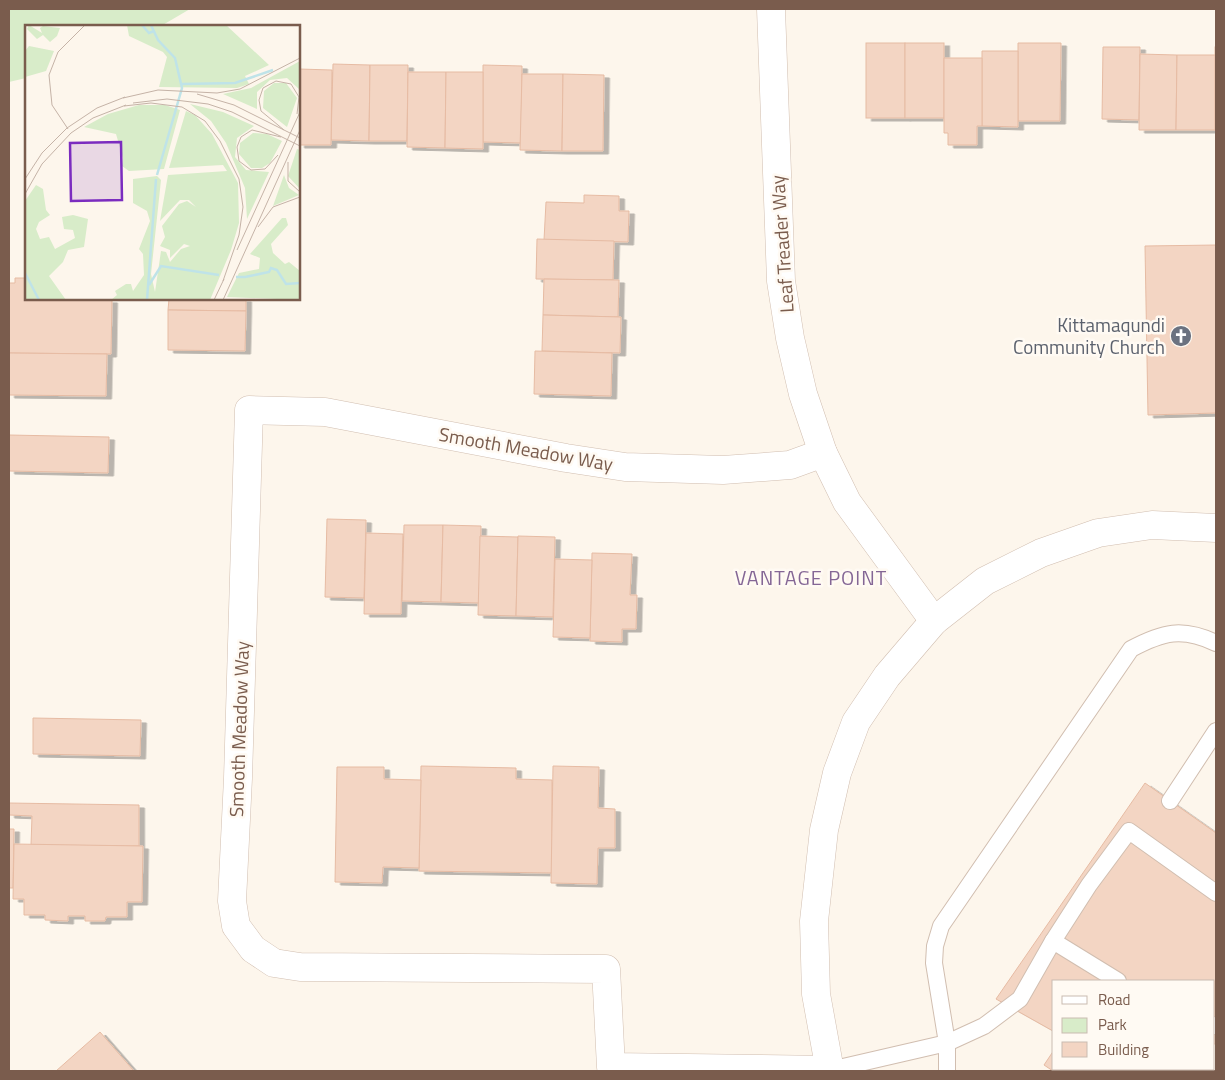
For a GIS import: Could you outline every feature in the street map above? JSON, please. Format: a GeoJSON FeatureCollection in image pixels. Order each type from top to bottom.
{"type":"FeatureCollection","features":[{"type":"Feature","properties":{"kind":"street","name":"Leaf Treader Way"},"geometry":{"type":"LineString","coordinates":[[771,9],[780,281],[790,338],[803,394],[823,453],[847,502],[934,621]]}},
{"type":"Feature","properties":{"kind":"street","name":"Smooth Meadow Way"},"geometry":{"type":"LineString","coordinates":[[823,453],[790,465],[723,470],[624,467],[566,458],[325,412],[249,410],[238,778],[232,901],[236,926],[253,950],[274,963],[300,967],[606,969],[612,1067],[830,1071]]}},
{"type":"Feature","properties":{"kind":"street"},"geometry":{"type":"LineString","coordinates":[[830,1071],[816,994],[814,921],[824,830],[837,773],[856,722],[887,676],[934,621],[985,581],[1042,553],[1098,533],[1152,525],[1216,528]]}},
{"type":"Feature","properties":{"kind":"lane"},"geometry":{"type":"LineString","coordinates":[[948,1071],[947,1043],[934,963],[935,946],[941,926],[1131,649],[1153,637],[1178,632],[1216,643]]}},
{"type":"Feature","properties":{"kind":"lane"},"geometry":{"type":"LineString","coordinates":[[1170,801],[1216,731]]}},
{"type":"Feature","properties":{"kind":"lane"},"geometry":{"type":"LineString","coordinates":[[830,1071],[947,1043],[984,1026],[1020,999],[1053,941],[1089,885],[1129,831],[1216,893]]}},
{"type":"Feature","properties":{"kind":"lane"},"geometry":{"type":"LineString","coordinates":[[1053,941],[1116,980]]}},
{"type":"Feature","properties":{"kind":"green space"},"geometry":{"type":"Polygon","coordinates":[[[9,9],[190,9],[163,25],[25,25],[25,78],[9,82],[9,9]]]}},
{"type":"Feature","properties":{"kind":"building"},"geometry":{"type":"Polygon","coordinates":[[[866,43],[905,43],[905,118],[866,118],[866,43]]]}},
{"type":"Feature","properties":{"kind":"building"},"geometry":{"type":"Polygon","coordinates":[[[905,43],[944,43],[944,118],[905,118],[905,43]]]}},
{"type":"Feature","properties":{"kind":"building"},"geometry":{"type":"Polygon","coordinates":[[[1018,43],[1061,43],[1060,121],[1018,121],[1018,43]]]}},
{"type":"Feature","properties":{"kind":"building"},"geometry":{"type":"Polygon","coordinates":[[[1103,47],[1140,47],[1139,120],[1102,119],[1103,47]]]}},
{"type":"Feature","properties":{"kind":"building"},"geometry":{"type":"Polygon","coordinates":[[[1216,47],[1216,130],[1215,130],[1216,47]]]}},
{"type":"Feature","properties":{"kind":"building"},"geometry":{"type":"Polygon","coordinates":[[[982,51],[1018,51],[1018,127],[982,126],[982,51]]]}},
{"type":"Feature","properties":{"kind":"building"},"geometry":{"type":"Polygon","coordinates":[[[1140,54],[1177,55],[1176,130],[1139,130],[1140,54]]]}},
{"type":"Feature","properties":{"kind":"building"},"geometry":{"type":"Polygon","coordinates":[[[1177,55],[1215,55],[1215,130],[1176,130],[1177,55]]]}},
{"type":"Feature","properties":{"kind":"building"},"geometry":{"type":"Polygon","coordinates":[[[944,58],[982,58],[982,126],[977,126],[977,145],[948,145],[948,133],[944,133],[944,58]]]}},
{"type":"Feature","properties":{"kind":"building"},"geometry":{"type":"Polygon","coordinates":[[[333,64],[370,65],[369,141],[331,140],[333,64]]]}},
{"type":"Feature","properties":{"kind":"building"},"geometry":{"type":"Polygon","coordinates":[[[370,65],[408,65],[407,141],[369,141],[370,65]]]}},
{"type":"Feature","properties":{"kind":"building"},"geometry":{"type":"Polygon","coordinates":[[[483,65],[522,66],[521,143],[483,142],[483,65]]]}},
{"type":"Feature","properties":{"kind":"building"},"geometry":{"type":"Polygon","coordinates":[[[300,69],[332,70],[331,145],[300,145],[300,69]]]}},
{"type":"Feature","properties":{"kind":"building"},"geometry":{"type":"Polygon","coordinates":[[[408,72],[446,72],[445,148],[407,147],[408,72]]]}},
{"type":"Feature","properties":{"kind":"building"},"geometry":{"type":"Polygon","coordinates":[[[446,72],[483,72],[483,149],[445,148],[446,72]]]}},
{"type":"Feature","properties":{"kind":"building"},"geometry":{"type":"Polygon","coordinates":[[[522,74],[563,74],[562,151],[520,150],[522,74]]]}},
{"type":"Feature","properties":{"kind":"building"},"geometry":{"type":"Polygon","coordinates":[[[563,74],[604,75],[603,151],[562,151],[563,74]]]}},
{"type":"Feature","properties":{"kind":"building"},"geometry":{"type":"Polygon","coordinates":[[[584,195],[619,196],[619,211],[629,211],[628,242],[544,240],[546,202],[584,203],[584,195]]]}},
{"type":"Feature","properties":{"kind":"building"},"geometry":{"type":"Polygon","coordinates":[[[537,239],[614,241],[613,280],[536,279],[537,239]]]}},
{"type":"Feature","properties":{"kind":"building","name":"Kittamaqundi Community Church"},"geometry":{"type":"Polygon","coordinates":[[[1216,245],[1216,413],[1148,415],[1145,246],[1216,245]]]}},
{"type":"Feature","properties":{"kind":"building"},"geometry":{"type":"Polygon","coordinates":[[[15,278],[25,278],[25,300],[112,300],[111,354],[9,353],[9,283],[15,283],[15,278]]]}},
{"type":"Feature","properties":{"kind":"building"},"geometry":{"type":"Polygon","coordinates":[[[544,279],[619,280],[618,317],[543,315],[544,279]]]}},
{"type":"Feature","properties":{"kind":"building"},"geometry":{"type":"Polygon","coordinates":[[[169,300],[246,300],[246,311],[168,310],[169,300]]]}},
{"type":"Feature","properties":{"kind":"building"},"geometry":{"type":"Polygon","coordinates":[[[168,310],[246,311],[245,351],[168,350],[168,310]]]}},
{"type":"Feature","properties":{"kind":"building"},"geometry":{"type":"Polygon","coordinates":[[[543,315],[621,317],[620,353],[542,351],[543,315]]]}},
{"type":"Feature","properties":{"kind":"building"},"geometry":{"type":"Polygon","coordinates":[[[535,351],[612,353],[611,396],[534,394],[535,351]]]}},
{"type":"Feature","properties":{"kind":"building"},"geometry":{"type":"Polygon","coordinates":[[[9,353],[107,354],[106,396],[9,395],[9,353]]]}},
{"type":"Feature","properties":{"kind":"building"},"geometry":{"type":"Polygon","coordinates":[[[9,435],[109,437],[108,473],[9,471],[9,435]]]}},
{"type":"Feature","properties":{"kind":"building"},"geometry":{"type":"Polygon","coordinates":[[[327,519],[366,520],[364,598],[325,597],[327,519]]]}},
{"type":"Feature","properties":{"kind":"building"},"geometry":{"type":"Polygon","coordinates":[[[404,525],[443,525],[441,602],[402,601],[404,525]]]}},
{"type":"Feature","properties":{"kind":"building"},"geometry":{"type":"Polygon","coordinates":[[[443,525],[481,526],[479,603],[441,602],[443,525]]]}},
{"type":"Feature","properties":{"kind":"building"},"geometry":{"type":"Polygon","coordinates":[[[366,533],[403,534],[401,614],[364,614],[366,533]]]}},
{"type":"Feature","properties":{"kind":"building"},"geometry":{"type":"Polygon","coordinates":[[[480,536],[518,537],[516,616],[478,615],[480,536]]]}},
{"type":"Feature","properties":{"kind":"building"},"geometry":{"type":"Polygon","coordinates":[[[518,536],[555,537],[553,617],[516,616],[518,536]]]}},
{"type":"Feature","properties":{"kind":"building"},"geometry":{"type":"Polygon","coordinates":[[[592,553],[632,554],[630,595],[637,595],[636,629],[622,629],[622,642],[590,641],[592,553]]]}},
{"type":"Feature","properties":{"kind":"building"},"geometry":{"type":"Polygon","coordinates":[[[555,559],[592,560],[590,638],[553,637],[555,559]]]}},
{"type":"Feature","properties":{"kind":"building"},"geometry":{"type":"Polygon","coordinates":[[[33,718],[141,720],[140,756],[33,754],[33,718]]]}},
{"type":"Feature","properties":{"kind":"building"},"geometry":{"type":"Polygon","coordinates":[[[421,766],[516,768],[516,779],[552,780],[552,873],[419,871],[421,766]]]}},
{"type":"Feature","properties":{"kind":"building"},"geometry":{"type":"Polygon","coordinates":[[[553,766],[599,767],[598,808],[615,809],[615,848],[598,848],[597,884],[551,883],[553,766]]]}},
{"type":"Feature","properties":{"kind":"building"},"geometry":{"type":"Polygon","coordinates":[[[337,767],[384,767],[384,779],[421,780],[419,868],[383,867],[382,883],[335,882],[337,767]]]}},
{"type":"Feature","properties":{"kind":"building"},"geometry":{"type":"Polygon","coordinates":[[[1145,783],[1216,833],[1216,1044],[1215,980],[1052,980],[1052,1030],[996,999],[1145,783]]]}},
{"type":"Feature","properties":{"kind":"building"},"geometry":{"type":"Polygon","coordinates":[[[9,803],[139,805],[139,846],[31,845],[32,816],[9,815],[9,803]]]}},
{"type":"Feature","properties":{"kind":"building"},"geometry":{"type":"Polygon","coordinates":[[[9,829],[14,829],[13,888],[9,888],[9,829]]]}},
{"type":"Feature","properties":{"kind":"building"},"geometry":{"type":"Polygon","coordinates":[[[14,844],[143,846],[142,902],[127,902],[127,917],[106,917],[105,921],[85,921],[85,916],[68,916],[68,921],[45,920],[45,915],[24,915],[24,899],[13,899],[14,844]]]}},
{"type":"Feature","properties":{"kind":"building"},"geometry":{"type":"Polygon","coordinates":[[[100,1032],[134,1071],[56,1071],[100,1032]]]}},
{"type":"Feature","properties":{"kind":"building"},"geometry":{"type":"Polygon","coordinates":[[[1052,1053],[1052,1070],[1198,1071],[1053,1071],[1044,1065],[1052,1053]]]}},
{"type":"Feature","properties":{"kind":"place","name":"Kittamaqundi Community Church"},"geometry":{"type":"Point","coordinates":[1181,336]}},
{"type":"Feature","properties":{"kind":"district","name":"VANTAGE POINT"},"geometry":{"type":"Point","coordinates":[811,578]}}]}
